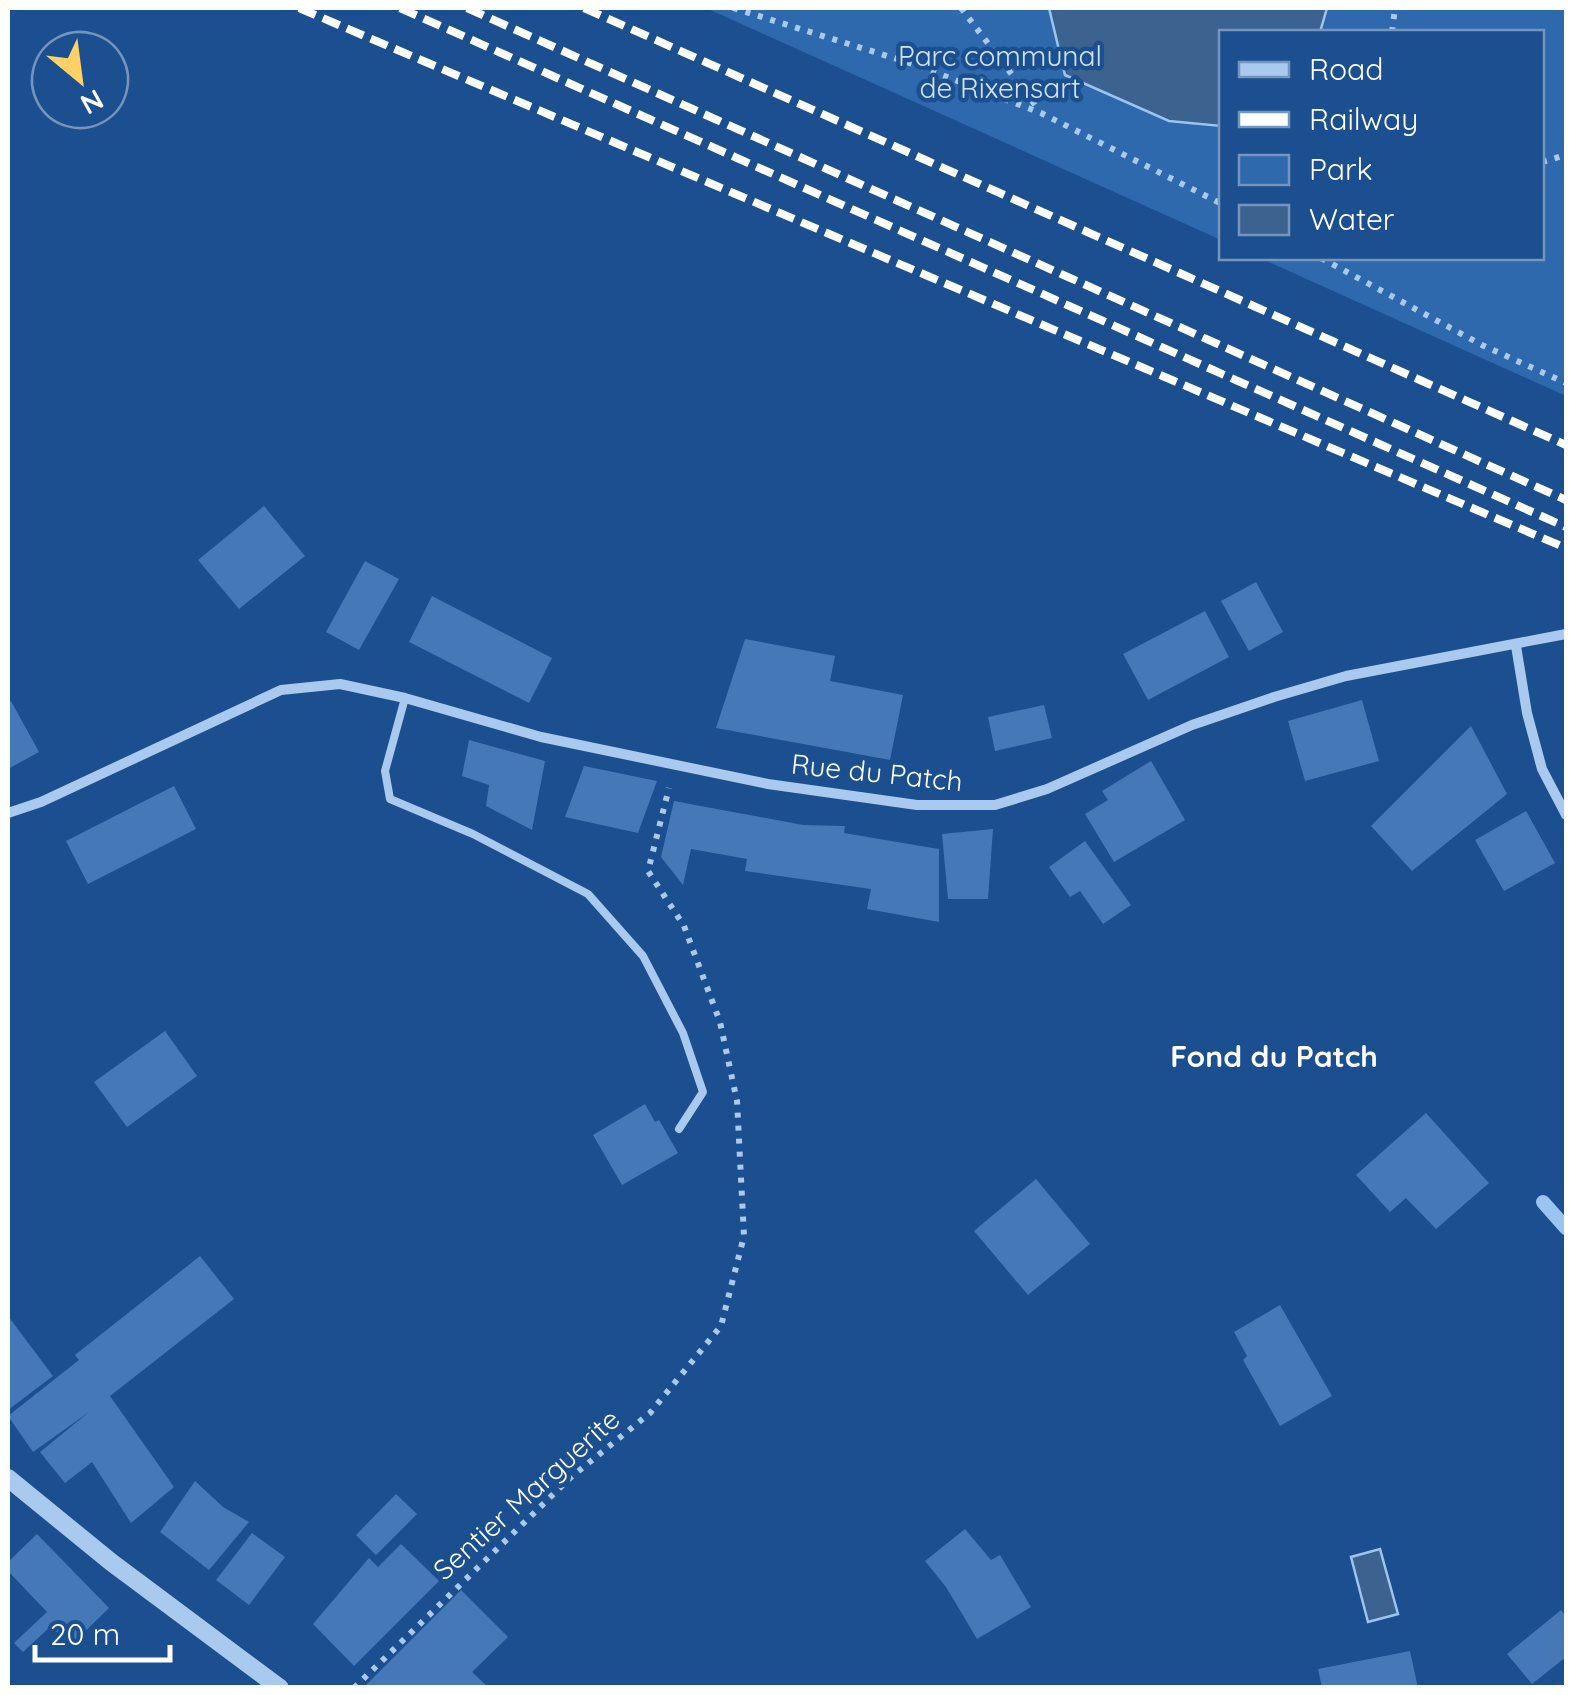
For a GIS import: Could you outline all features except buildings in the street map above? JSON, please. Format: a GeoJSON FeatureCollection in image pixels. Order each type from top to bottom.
{"type":"FeatureCollection","features":[{"type":"Feature","properties":{"kind":"street","name":"Rue du Patch"},"geometry":{"type":"LineString","coordinates":[[8,813],[41,802],[281,690],[340,684],[405,698],[541,738],[750,780],[916,805],[994,805],[1047,789],[1192,725],[1274,697],[1346,676],[1566,634]]}},
{"type":"Feature","properties":{"kind":"street"},"geometry":{"type":"LineString","coordinates":[[1516,646],[1527,713],[1542,769],[1566,816]]}},
{"type":"Feature","properties":{"kind":"street"},"geometry":{"type":"LineString","coordinates":[[8,1478],[111,1562],[280,1688]]}},
{"type":"Feature","properties":{"kind":"lane"},"geometry":{"type":"LineString","coordinates":[[405,698],[385,771],[390,799],[473,834],[588,894],[643,956],[683,1034],[703,1092],[678,1129]]}},
{"type":"Feature","properties":{"kind":"path"},"geometry":{"type":"LineString","coordinates":[[733,8],[913,64],[1041,113],[1219,202]]}},
{"type":"Feature","properties":{"kind":"path"},"geometry":{"type":"LineString","coordinates":[[961,8],[1041,113]]}},
{"type":"Feature","properties":{"kind":"path"},"geometry":{"type":"LineString","coordinates":[[1325,260],[1482,345],[1566,383]]}},
{"type":"Feature","properties":{"kind":"path","name":"Sentier Marguerite"},"geometry":{"type":"LineString","coordinates":[[354,1688],[530,1515],[650,1413],[721,1326]]}},
{"type":"Feature","properties":{"kind":"green space","name":"Parc communal de Rixensart"},"geometry":{"type":"Polygon","coordinates":[[[706,8],[1049,8],[1066,75],[1169,121],[1219,126],[1219,239],[706,8]]]}},
{"type":"Feature","properties":{"kind":"green space"},"geometry":{"type":"Polygon","coordinates":[[[1327,8],[1566,8],[1566,396],[1264,260],[1544,260],[1544,30],[1321,30],[1327,8]]]}},
{"type":"Feature","properties":{"kind":"water"},"geometry":{"type":"Polygon","coordinates":[[[1049,8],[1327,8],[1321,30],[1219,30],[1219,126],[1169,121],[1065,75],[1049,8]]]}},
{"type":"Feature","properties":{"kind":"water"},"geometry":{"type":"Polygon","coordinates":[[[1380,1549],[1398,1614],[1368,1622],[1351,1557],[1380,1549]]]}},
{"type":"Feature","properties":{"kind":"waterway"},"geometry":{"type":"LineString","coordinates":[[1543,1202],[1566,1228]]}},
{"type":"Feature","properties":{"kind":"railway"},"geometry":{"type":"LineString","coordinates":[[299,8],[1566,548]]}},
{"type":"Feature","properties":{"kind":"railway"},"geometry":{"type":"LineString","coordinates":[[400,8],[1566,527]]}},
{"type":"Feature","properties":{"kind":"railway"},"geometry":{"type":"LineString","coordinates":[[467,8],[1566,500]]}},
{"type":"Feature","properties":{"kind":"railway"},"geometry":{"type":"LineString","coordinates":[[584,8],[1566,445]]}},
{"type":"Feature","properties":{"kind":"district","name":"Fond du Patch"},"geometry":{"type":"Point","coordinates":[1274,1056]}}]}
